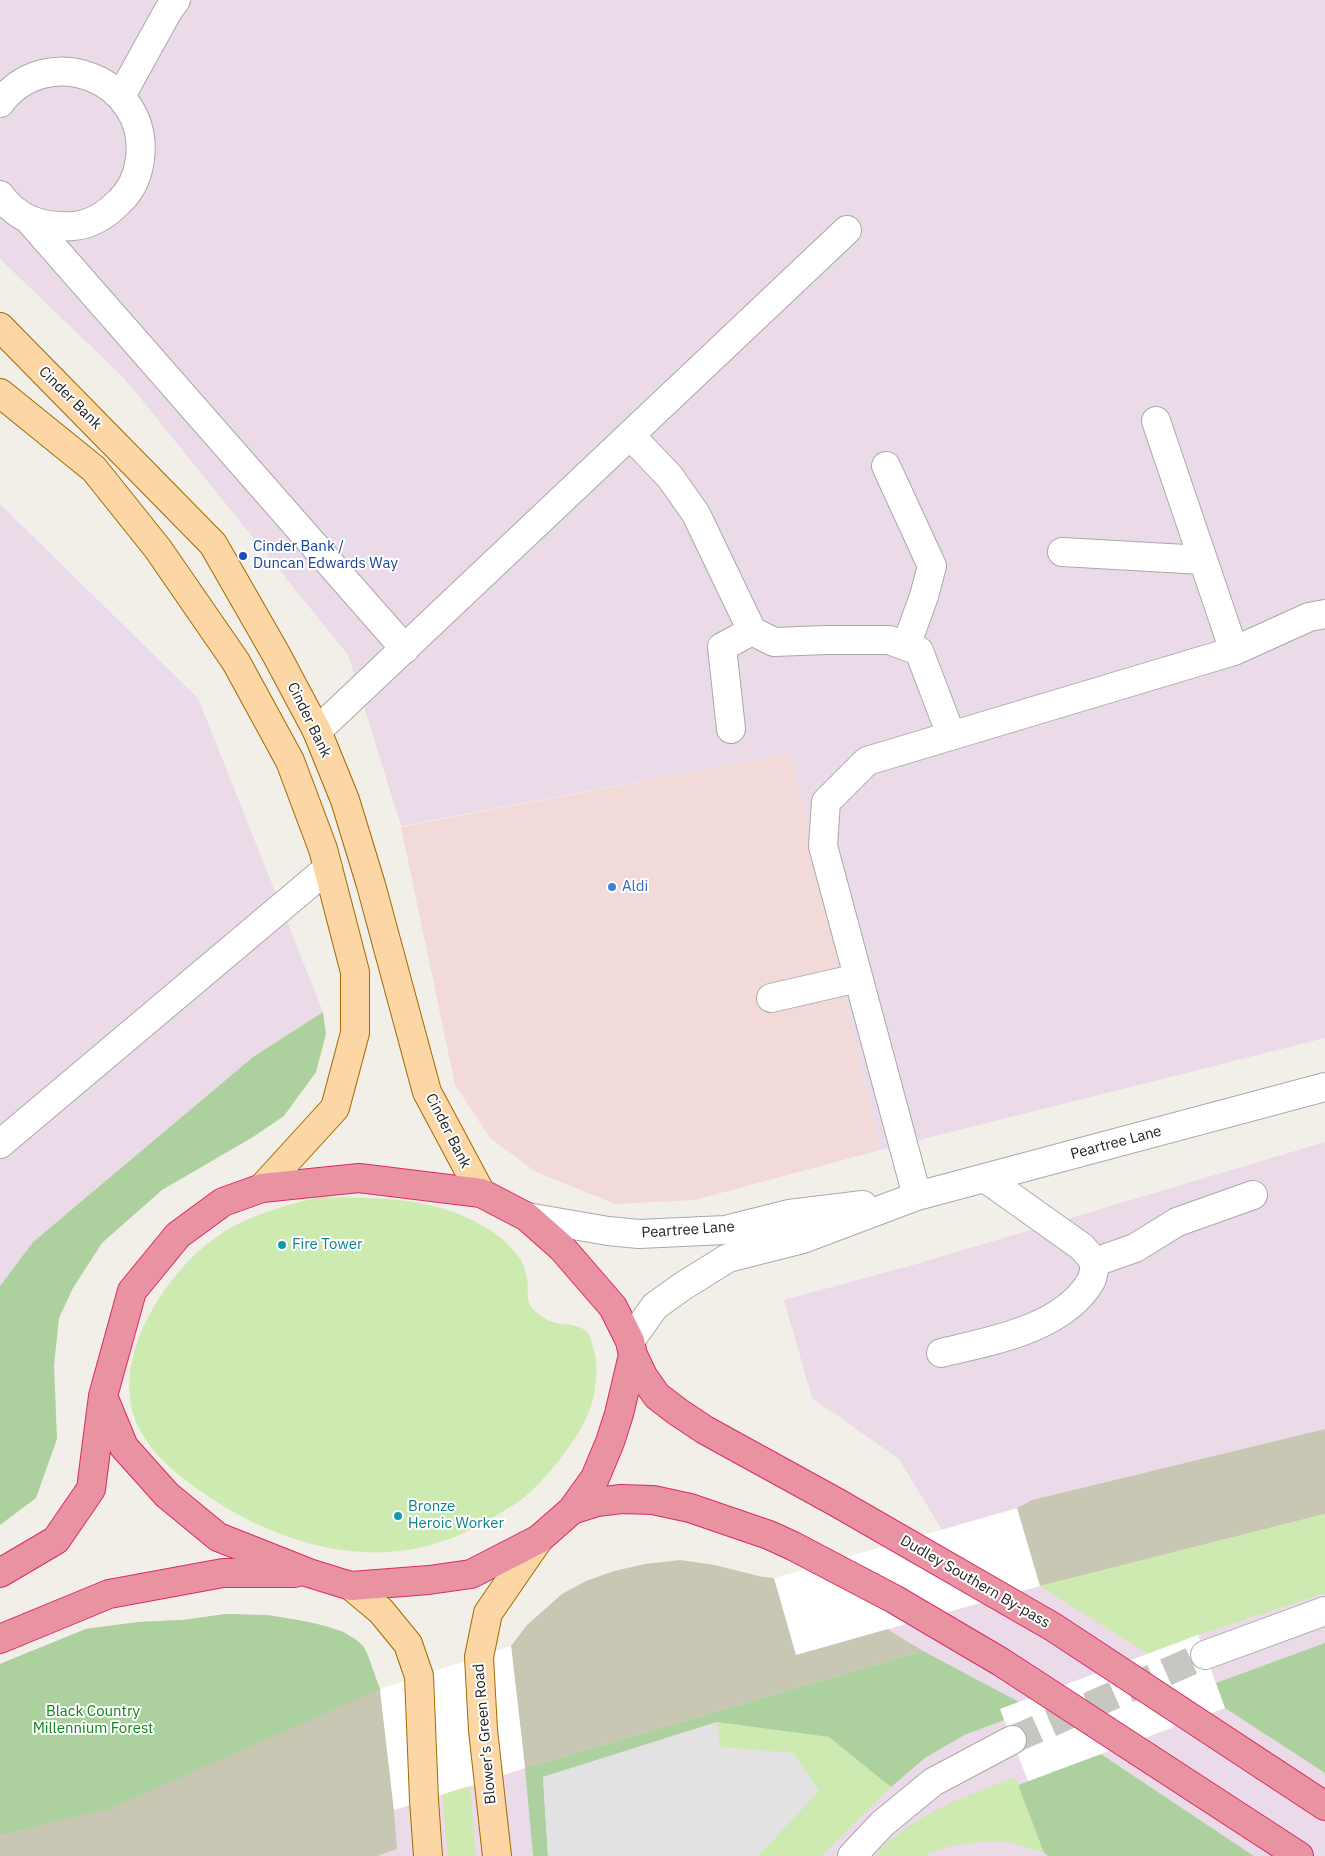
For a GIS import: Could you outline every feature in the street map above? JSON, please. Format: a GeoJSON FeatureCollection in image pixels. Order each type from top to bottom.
{"type":"FeatureCollection","features":[{"type":"Feature","properties":{"kind":"highway","name":"Dudley Southern By-pass"},"geometry":{"type":"LineString","coordinates":[[0,1573],[56,1540],[90,1489],[103,1396],[132,1291],[178,1235],[223,1202],[262,1188],[359,1178],[480,1193],[528,1217],[562,1248],[592,1281],[613,1307],[643,1376],[657,1396],[678,1412],[706,1430],[836,1502],[1053,1627],[1325,1806]]}},
{"type":"Feature","properties":{"kind":"highway"},"geometry":{"type":"LineString","coordinates":[[103,1396],[124,1447],[167,1495],[218,1537],[309,1574],[352,1586],[429,1580],[471,1574],[539,1539],[572,1510],[595,1478],[610,1442],[619,1414],[632,1348]]}},
{"type":"Feature","properties":{"kind":"highway"},"geometry":{"type":"LineString","coordinates":[[572,1510],[597,1502],[621,1499],[653,1500],[690,1508],[769,1535],[793,1546],[886,1594],[1001,1662],[1299,1856]]}},
{"type":"Feature","properties":{"kind":"highway"},"geometry":{"type":"LineString","coordinates":[[0,1639],[109,1594],[223,1574],[309,1574]]}},
{"type":"Feature","properties":{"kind":"main road","name":"Cinder Bank"},"geometry":{"type":"LineString","coordinates":[[0,327],[213,544],[276,654],[317,731],[345,800],[371,885],[427,1092],[480,1193]]}},
{"type":"Feature","properties":{"kind":"main road"},"geometry":{"type":"LineString","coordinates":[[0,393],[94,469],[158,549],[236,662],[290,761],[323,849],[355,972],[355,1033],[335,1108],[262,1188]]}},
{"type":"Feature","properties":{"kind":"main road","name":"Blower's Green Road"},"geometry":{"type":"LineString","coordinates":[[497,1856],[483,1730],[479,1656],[488,1612],[539,1539]]}},
{"type":"Feature","properties":{"kind":"main road"},"geometry":{"type":"LineString","coordinates":[[352,1586],[381,1611],[408,1644],[419,1676],[428,1856]]}},
{"type":"Feature","properties":{"kind":"street"},"geometry":{"type":"LineString","coordinates":[[121,96],[176,0]]}},
{"type":"Feature","properties":{"kind":"street"},"geometry":{"type":"LineString","coordinates":[[0,103],[8,93],[29,78],[53,71],[78,72],[101,81],[121,96],[136,120],[141,145],[138,172],[126,196],[106,215],[82,226],[55,227],[29,220]]}},
{"type":"Feature","properties":{"kind":"street"},"geometry":{"type":"LineString","coordinates":[[0,195],[8,206],[29,220],[405,649]]}},
{"type":"Feature","properties":{"kind":"street"},"geometry":{"type":"LineString","coordinates":[[317,731],[847,230]]}},
{"type":"Feature","properties":{"kind":"street"},"geometry":{"type":"LineString","coordinates":[[1156,421],[1234,651]]}},
{"type":"Feature","properties":{"kind":"street"},"geometry":{"type":"LineString","coordinates":[[630,435],[670,477],[696,514],[752,631],[774,642],[889,640],[919,651],[951,735]]}},
{"type":"Feature","properties":{"kind":"street"},"geometry":{"type":"LineString","coordinates":[[886,466],[932,566],[924,596],[906,646]]}},
{"type":"Feature","properties":{"kind":"street"},"geometry":{"type":"LineString","coordinates":[[1062,552],[1203,560]]}},
{"type":"Feature","properties":{"kind":"street"},"geometry":{"type":"LineString","coordinates":[[912,1198],[858,978],[823,846],[826,802],[868,761],[1234,651],[1309,617],[1325,614]]}},
{"type":"Feature","properties":{"kind":"street"},"geometry":{"type":"LineString","coordinates":[[730,729],[722,647],[752,631]]}},
{"type":"Feature","properties":{"kind":"street"},"geometry":{"type":"LineString","coordinates":[[0,1144],[328,868]]}},
{"type":"Feature","properties":{"kind":"street"},"geometry":{"type":"LineString","coordinates":[[771,998],[858,978]]}},
{"type":"Feature","properties":{"kind":"street","name":"Peartree Lane"},"geometry":{"type":"LineString","coordinates":[[632,1348],[655,1306],[728,1258],[803,1240],[912,1198],[1325,1087]]}},
{"type":"Feature","properties":{"kind":"street"},"geometry":{"type":"LineString","coordinates":[[941,1353],[1020,1332],[1050,1319],[1079,1297],[1093,1279],[1095,1262],[1082,1247],[985,1178]]}},
{"type":"Feature","properties":{"kind":"street"},"geometry":{"type":"LineString","coordinates":[[1095,1262],[1135,1248],[1176,1222],[1253,1195]]}},
{"type":"Feature","properties":{"kind":"street","name":"Peartree Lane"},"geometry":{"type":"LineString","coordinates":[[528,1217],[608,1231],[639,1234],[725,1230],[789,1214],[912,1198]]}},
{"type":"Feature","properties":{"kind":"street"},"geometry":{"type":"LineString","coordinates":[[1206,1656],[1325,1611]]}},
{"type":"Feature","properties":{"kind":"street"},"geometry":{"type":"LineString","coordinates":[[852,1856],[882,1824],[933,1782],[1012,1740]]}},
{"type":"Feature","properties":{"kind":"shaded area"},"geometry":{"type":"Polygon","coordinates":[[[0,0],[1325,0],[1325,1038],[880,1150],[791,753],[401,826],[348,655],[124,378],[0,259],[0,0]]]}},
{"type":"Feature","properties":{"kind":"shaded area"},"geometry":{"type":"Polygon","coordinates":[[[0,504],[198,698],[323,1012],[253,1057],[33,1242],[0,1286],[0,504]]]}},
{"type":"Feature","properties":{"kind":"shaded area"},"geometry":{"type":"Polygon","coordinates":[[[791,753],[880,1150],[695,1200],[615,1204],[536,1172],[490,1138],[455,1085],[401,827],[791,753]]]}},
{"type":"Feature","properties":{"kind":"shaded area"},"geometry":{"type":"Polygon","coordinates":[[[1325,1142],[1325,1429],[1032,1500],[1017,1508],[942,1530],[899,1459],[812,1398],[784,1300],[913,1265],[1325,1142]]]}},
{"type":"Feature","properties":{"kind":"shaded area"},"geometry":{"type":"Polygon","coordinates":[[[1325,1429],[1325,1514],[1040,1586],[942,1530],[1017,1508],[1032,1500],[1325,1429]]]}},
{"type":"Feature","properties":{"kind":"shaded area"},"geometry":{"type":"Polygon","coordinates":[[[1325,1514],[1325,1856],[1254,1856],[1101,1754],[1020,1703],[1028,1781],[1018,1785],[1044,1853],[1048,1856],[378,1856],[397,1849],[394,1810],[454,1789],[455,1791],[525,1768],[922,1651],[887,1629],[1040,1586],[1325,1514]]]}},
{"type":"Feature","properties":{"kind":"shaded area"},"geometry":{"type":"Polygon","coordinates":[[[680,1560],[715,1565],[774,1578],[814,1590],[887,1629],[923,1651],[525,1768],[511,1646],[527,1625],[562,1594],[586,1581],[614,1571],[645,1564],[680,1560]]]}},
{"type":"Feature","properties":{"kind":"shaded area","name":"Black Country Millennium Forest"},"geometry":{"type":"Polygon","coordinates":[[[226,1614],[269,1615],[308,1622],[344,1632],[363,1646],[380,1689],[397,1849],[378,1856],[0,1856],[0,1664],[86,1629],[226,1614]]]}},
{"type":"Feature","properties":{"kind":"shaded area"},"geometry":{"type":"Polygon","coordinates":[[[717,1722],[720,1747],[793,1753],[819,1791],[758,1856],[548,1856],[543,1777],[717,1722]]]}},
{"type":"Feature","properties":{"kind":"green space"},"geometry":{"type":"Polygon","coordinates":[[[323,1012],[326,1034],[316,1072],[284,1116],[253,1137],[162,1190],[102,1243],[73,1288],[59,1318],[54,1365],[57,1439],[36,1498],[0,1525],[0,1286],[33,1242],[253,1057],[323,1012]]]}},
{"type":"Feature","properties":{"kind":"green space"},"geometry":{"type":"Polygon","coordinates":[[[320,1197],[401,1200],[421,1203],[459,1214],[478,1223],[505,1241],[520,1258],[527,1276],[528,1299],[531,1307],[544,1318],[553,1322],[584,1329],[590,1338],[596,1357],[596,1382],[593,1399],[583,1425],[567,1450],[546,1476],[525,1497],[488,1521],[450,1539],[411,1549],[381,1552],[351,1551],[322,1546],[264,1528],[212,1499],[170,1467],[144,1438],[138,1426],[130,1399],[130,1370],[138,1341],[151,1312],[168,1285],[189,1261],[211,1241],[234,1226],[276,1209],[320,1197]]]}},
{"type":"Feature","properties":{"kind":"green space"},"geometry":{"type":"Polygon","coordinates":[[[1325,1514],[1325,1593],[1198,1635],[1148,1654],[1040,1586],[1325,1514]]]}},
{"type":"Feature","properties":{"kind":"green space","name":"Black Country Millennium Forest"},"geometry":{"type":"Polygon","coordinates":[[[226,1614],[299,1620],[319,1624],[352,1637],[365,1649],[380,1689],[109,1809],[0,1835],[0,1664],[86,1629],[226,1614]]]}},
{"type":"Feature","properties":{"kind":"green space"},"geometry":{"type":"Polygon","coordinates":[[[1325,1643],[1325,1773],[1225,1708],[1216,1683],[1325,1643]]]}},
{"type":"Feature","properties":{"kind":"green space"},"geometry":{"type":"Polygon","coordinates":[[[923,1651],[1019,1702],[1005,1720],[964,1735],[925,1758],[891,1787],[829,1737],[717,1722],[543,1777],[548,1856],[533,1856],[525,1768],[923,1651]]]}},
{"type":"Feature","properties":{"kind":"green space"},"geometry":{"type":"Polygon","coordinates":[[[717,1722],[829,1737],[891,1787],[821,1856],[758,1856],[819,1791],[792,1753],[720,1747],[717,1722]]]}},
{"type":"Feature","properties":{"kind":"green space"},"geometry":{"type":"Polygon","coordinates":[[[1101,1754],[1254,1856],[1048,1856],[1044,1853],[1018,1785],[1101,1754]]]}},
{"type":"Feature","properties":{"kind":"green space"},"geometry":{"type":"Polygon","coordinates":[[[1015,1777],[1044,1853],[1008,1842],[981,1842],[950,1846],[923,1856],[875,1856],[906,1828],[923,1817],[958,1800],[1015,1777]]]}},
{"type":"Feature","properties":{"kind":"green space"},"geometry":{"type":"Polygon","coordinates":[[[470,1787],[476,1856],[448,1856],[442,1791],[470,1787]]]}},
{"type":"Feature","properties":{"kind":"pier"},"geometry":{"type":"Polygon","coordinates":[[[1017,1508],[1040,1586],[796,1655],[774,1578],[1017,1508]]]}},
{"type":"Feature","properties":{"kind":"pier"},"geometry":{"type":"Polygon","coordinates":[[[1198,1635],[1225,1708],[1028,1781],[1000,1709],[1198,1635]]]}},
{"type":"Feature","properties":{"kind":"pier"},"geometry":{"type":"Polygon","coordinates":[[[511,1646],[525,1768],[394,1810],[380,1689],[511,1646]]]}},
{"type":"Feature","properties":{"kind":"tunnel"},"geometry":{"type":"LineString","coordinates":[[1012,1740],[1205,1655]]}},
{"type":"Feature","properties":{"kind":"place","name":"Cinder Bank / Duncan Edwards Way"},"geometry":{"type":"Point","coordinates":[243,556]}},
{"type":"Feature","properties":{"kind":"place","name":"Aldi"},"geometry":{"type":"Point","coordinates":[612,887]}},
{"type":"Feature","properties":{"kind":"place","name":"Fire Tower"},"geometry":{"type":"Point","coordinates":[282,1245]}},
{"type":"Feature","properties":{"kind":"place","name":"Bronze Heroic Worker"},"geometry":{"type":"Point","coordinates":[398,1516]}}]}
